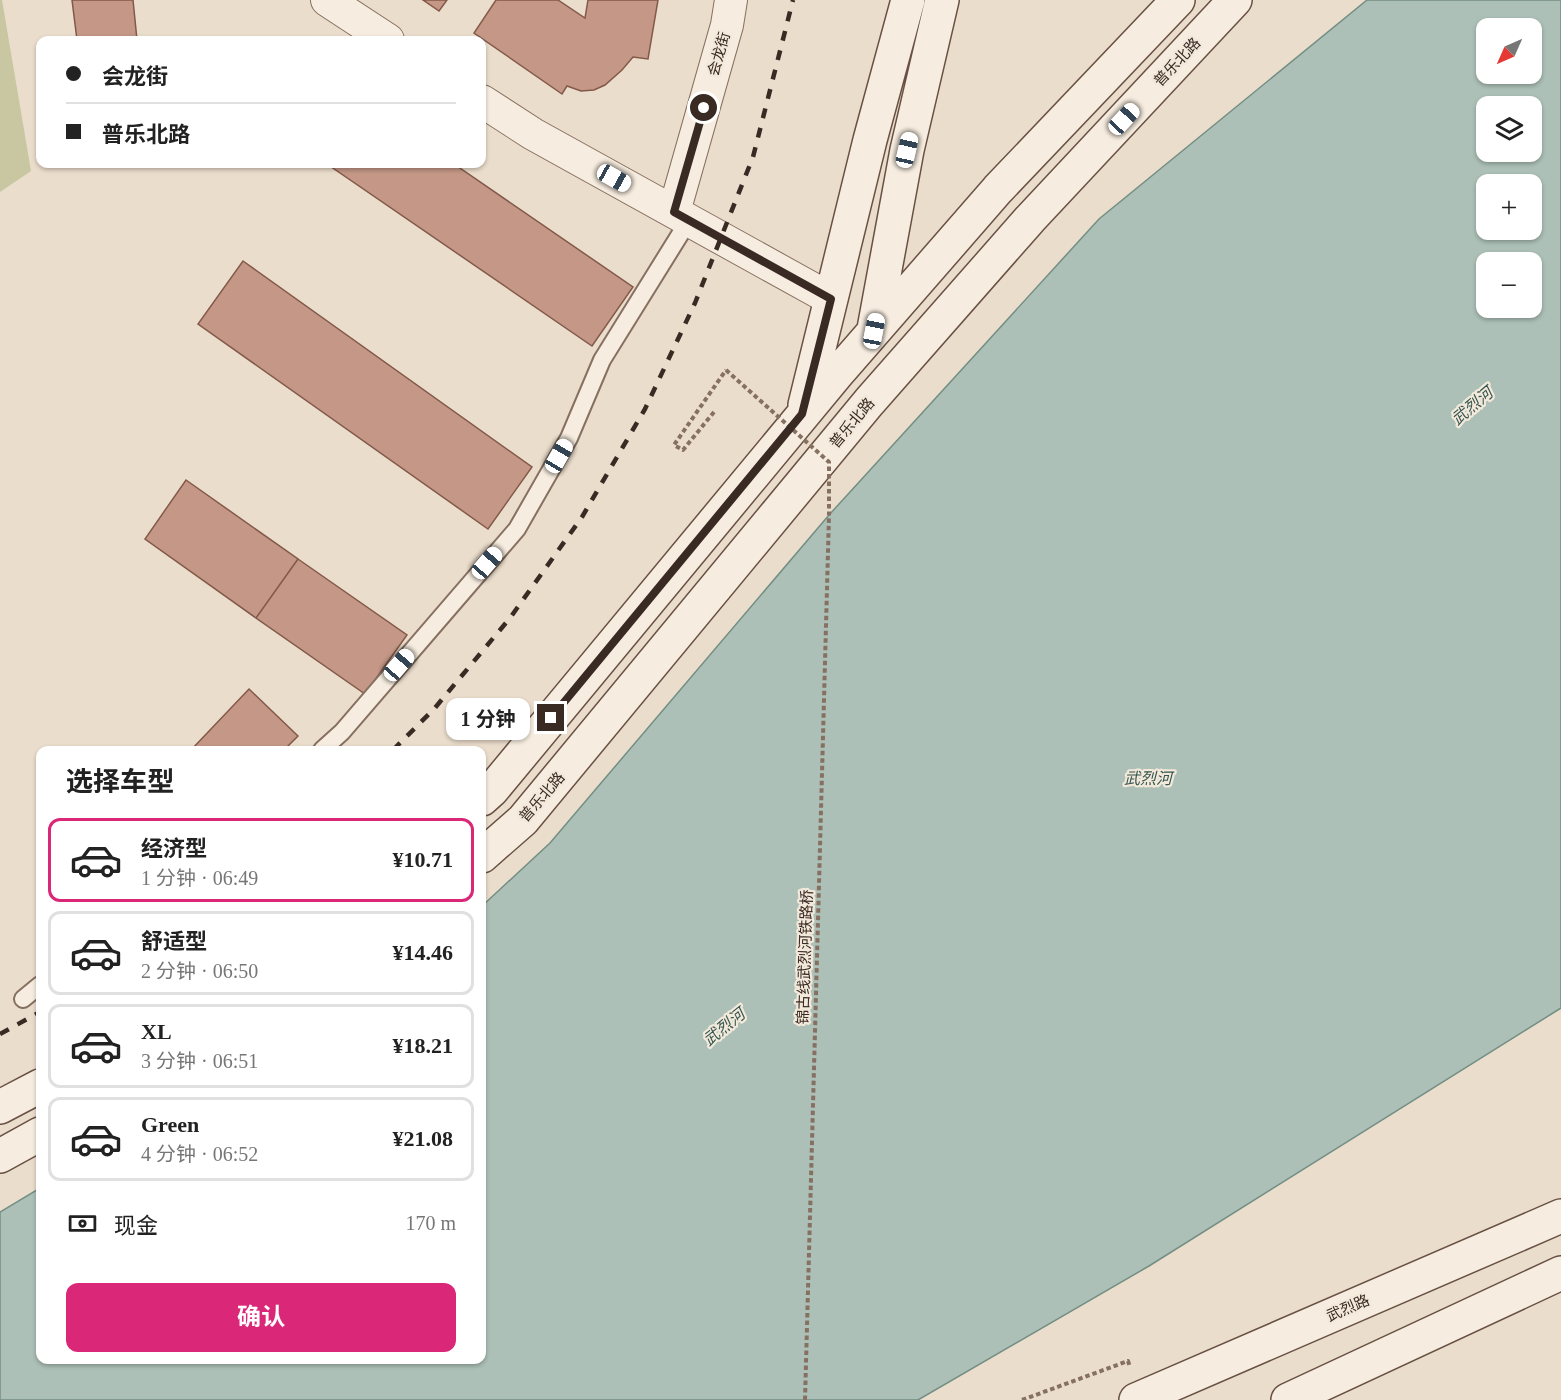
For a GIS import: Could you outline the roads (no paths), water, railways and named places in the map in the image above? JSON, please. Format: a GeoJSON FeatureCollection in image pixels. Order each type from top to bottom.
{"type":"FeatureCollection","features":[{"type":"Feature","properties":{"kind":"main road"},"geometry":{"type":"LineString","coordinates":[[802,414],[870,140],[908,0]]}},
{"type":"Feature","properties":{"kind":"main road"},"geometry":{"type":"LineString","coordinates":[[851,424],[874,331],[907,150],[942,0]]}},
{"type":"Feature","properties":{"kind":"main road"},"geometry":{"type":"LineString","coordinates":[[486,795],[802,414],[874,331],[998,189],[1178,0]]}},
{"type":"Feature","properties":{"kind":"main road","name":"普乐北路"},"geometry":{"type":"LineString","coordinates":[[486,852],[523,820],[851,424],[1030,219],[1234,0]]}},
{"type":"Feature","properties":{"kind":"main road"},"geometry":{"type":"LineString","coordinates":[[0,1107],[36,1088]]}},
{"type":"Feature","properties":{"kind":"main road"},"geometry":{"type":"LineString","coordinates":[[0,1156],[36,1136]]}},
{"type":"Feature","properties":{"kind":"main road","name":"武烈路"},"geometry":{"type":"LineString","coordinates":[[1136,1400],[1561,1216]]}},
{"type":"Feature","properties":{"kind":"main road"},"geometry":{"type":"LineString","coordinates":[[1288,1400],[1561,1273]]}},
{"type":"Feature","properties":{"kind":"street"},"geometry":{"type":"LineString","coordinates":[[327,0],[382,36]]}},
{"type":"Feature","properties":{"kind":"street","name":"会龙街"},"geometry":{"type":"LineString","coordinates":[[682,216],[727,26],[731,0]]}},
{"type":"Feature","properties":{"kind":"street"},"geometry":{"type":"LineString","coordinates":[[486,104],[533,134],[831,299]]}},
{"type":"Feature","properties":{"kind":"lane"},"geometry":{"type":"LineString","coordinates":[[326,746],[342,732],[517,529],[569,438],[602,360],[682,216]]}},
{"type":"Feature","properties":{"kind":"lane"},"geometry":{"type":"LineString","coordinates":[[23,999],[36,988]]}},
{"type":"Feature","properties":{"kind":"water","name":"武烈河"},"geometry":{"type":"Polygon","coordinates":[[[1367,0],[1561,0],[1561,1008],[1149,1266],[918,1400],[0,1400],[0,1212],[36,1190],[36,1364],[486,1364],[486,902],[550,843],[829,515],[1099,219],[1367,0]]]}},
{"type":"Feature","properties":{"kind":"railway"},"geometry":{"type":"LineString","coordinates":[[397,746],[434,709],[510,618],[582,517],[645,409],[695,303],[753,157],[793,0]]}},
{"type":"Feature","properties":{"kind":"railway"},"geometry":{"type":"LineString","coordinates":[[0,1034],[36,1014]]}}]}
